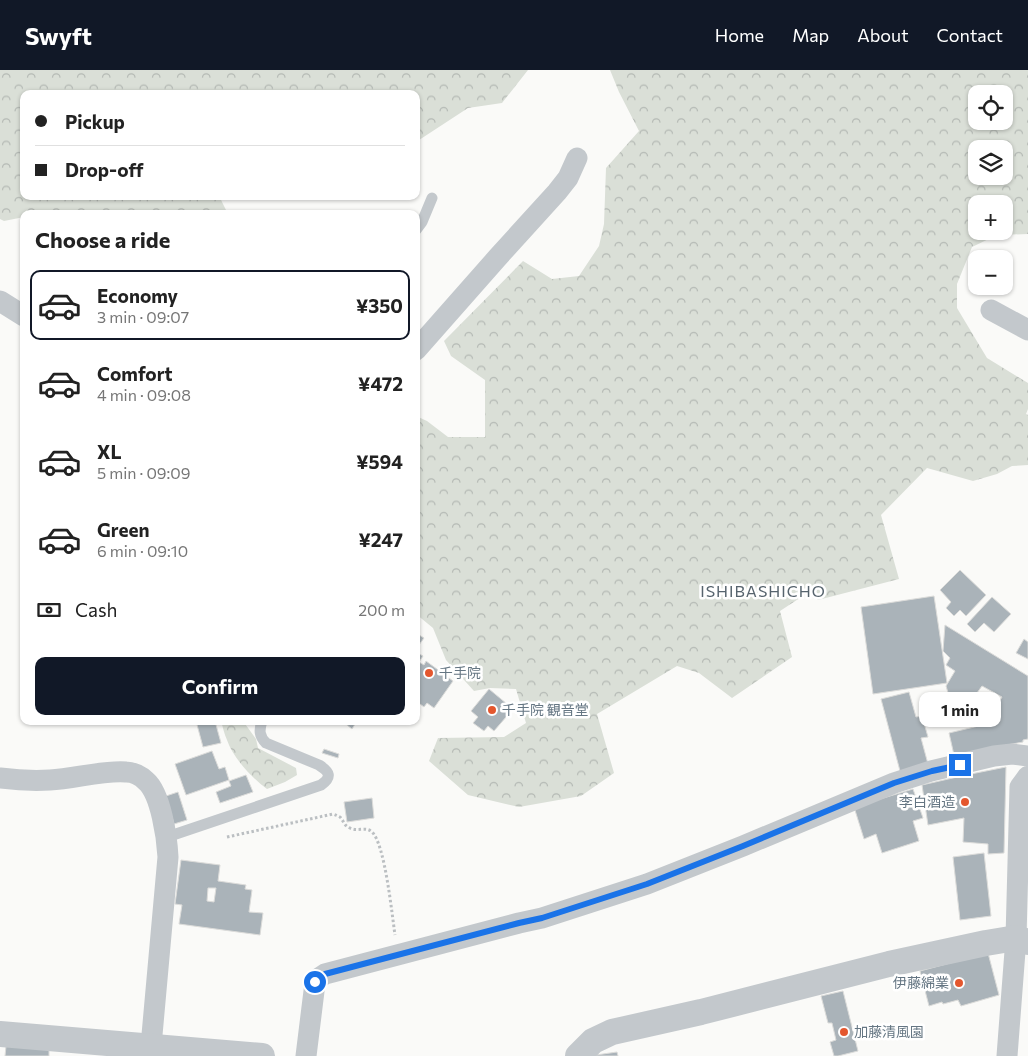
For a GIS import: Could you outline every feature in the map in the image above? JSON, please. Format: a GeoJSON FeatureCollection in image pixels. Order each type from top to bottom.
{"type":"FeatureCollection","features":[{"type":"Feature","properties":{"kind":"street"},"geometry":{"type":"LineString","coordinates":[[420,345],[557,192],[568,178],[577,158]]}},
{"type":"Feature","properties":{"kind":"street"},"geometry":{"type":"LineString","coordinates":[[0,301],[20,314]]}},
{"type":"Feature","properties":{"kind":"street"},"geometry":{"type":"LineString","coordinates":[[992,310],[1028,330]]}},
{"type":"Feature","properties":{"kind":"street"},"geometry":{"type":"LineString","coordinates":[[306,1056],[315,982],[325,974],[542,918],[647,884],[894,783],[932,771],[994,756],[1012,754],[1028,756]]}},
{"type":"Feature","properties":{"kind":"street"},"geometry":{"type":"LineString","coordinates":[[0,778],[31,781],[52,780],[125,772],[141,776],[152,788],[161,812],[167,837],[168,857],[157,1050]]}},
{"type":"Feature","properties":{"kind":"street"},"geometry":{"type":"LineString","coordinates":[[1007,1056],[1022,940],[1020,787],[1028,776]]}},
{"type":"Feature","properties":{"kind":"street"},"geometry":{"type":"LineString","coordinates":[[581,1055],[593,1042],[612,1032],[701,1012],[889,964],[986,943],[1022,940]]}},
{"type":"Feature","properties":{"kind":"street"},"geometry":{"type":"LineString","coordinates":[[0,1034],[157,1050],[262,1056]]}},
{"type":"Feature","properties":{"kind":"lane"},"geometry":{"type":"LineString","coordinates":[[420,225],[432,198]]}},
{"type":"Feature","properties":{"kind":"lane"},"geometry":{"type":"LineString","coordinates":[[167,837],[321,785],[327,781],[329,775],[327,770],[319,765],[266,743],[259,729],[260,725]]}},
{"type":"Feature","properties":{"kind":"path"},"geometry":{"type":"LineString","coordinates":[[225,837],[334,814],[341,818],[349,828],[355,830],[364,828],[371,831],[376,837],[383,858],[390,894],[397,955]]}},
{"type":"Feature","properties":{"kind":"green space"},"geometry":{"type":"Polygon","coordinates":[[[0,70],[528,70],[502,103],[468,108],[420,139],[420,90],[20,90],[20,200],[221,200],[226,210],[20,210],[20,218],[4,221],[0,219],[0,70]]]}},
{"type":"Feature","properties":{"kind":"green space"},"geometry":{"type":"Polygon","coordinates":[[[610,70],[1028,70],[1028,234],[1013,234],[1013,195],[968,195],[968,240],[987,240],[968,250],[968,257],[957,284],[957,308],[987,358],[1028,383],[1028,409],[1026,414],[1028,415],[1028,465],[1012,466],[997,474],[973,481],[927,468],[881,515],[899,579],[818,600],[809,592],[780,611],[792,657],[732,698],[699,673],[677,666],[597,714],[614,773],[581,796],[519,807],[468,795],[429,761],[438,738],[504,737],[526,723],[516,689],[490,688],[474,691],[446,660],[433,628],[420,617],[420,418],[448,437],[485,437],[485,380],[451,356],[444,341],[523,261],[552,279],[579,276],[599,246],[604,224],[606,168],[639,131],[610,70]]]}},
{"type":"Feature","properties":{"kind":"green space"},"geometry":{"type":"Polygon","coordinates":[[[222,725],[246,725],[256,739],[258,748],[296,768],[297,775],[267,789],[238,761],[226,738],[222,725]]]}},
{"type":"Feature","properties":{"kind":"building"},"geometry":{"type":"Polygon","coordinates":[[[960,570],[986,595],[966,616],[960,610],[954,616],[946,608],[951,602],[940,590],[960,570]]]}},
{"type":"Feature","properties":{"kind":"building"},"geometry":{"type":"Polygon","coordinates":[[[934,596],[947,683],[873,694],[861,607],[934,596]]]}},
{"type":"Feature","properties":{"kind":"building"},"geometry":{"type":"Polygon","coordinates":[[[992,597],[1011,614],[994,632],[984,623],[975,632],[967,624],[992,597]]]}},
{"type":"Feature","properties":{"kind":"building"},"geometry":{"type":"Polygon","coordinates":[[[945,625],[1028,676],[1028,739],[1023,740],[1023,742],[954,755],[949,733],[987,724],[1002,697],[982,686],[974,697],[949,696],[946,686],[955,671],[946,665],[950,658],[943,651],[945,625]]]}},
{"type":"Feature","properties":{"kind":"building"},"geometry":{"type":"Polygon","coordinates":[[[420,636],[424,638],[420,644],[420,636]]]}},
{"type":"Feature","properties":{"kind":"building"},"geometry":{"type":"Polygon","coordinates":[[[1024,639],[1028,642],[1028,659],[1016,653],[1024,639]]]}},
{"type":"Feature","properties":{"kind":"building","name":"千手院"},"geometry":{"type":"Polygon","coordinates":[[[426,661],[453,681],[434,708],[427,703],[424,707],[420,704],[420,663],[424,665],[426,661]]]}},
{"type":"Feature","properties":{"kind":"building","name":"千手院 観音堂"},"geometry":{"type":"Polygon","coordinates":[[[489,689],[513,709],[494,731],[488,726],[484,731],[473,723],[478,717],[471,711],[489,689]]]}},
{"type":"Feature","properties":{"kind":"building"},"geometry":{"type":"Polygon","coordinates":[[[909,692],[916,717],[922,716],[928,737],[921,738],[928,764],[900,771],[881,699],[909,692]]]}},
{"type":"Feature","properties":{"kind":"building"},"geometry":{"type":"Polygon","coordinates":[[[197,725],[216,725],[221,743],[203,747],[197,725]]]}},
{"type":"Feature","properties":{"kind":"building"},"geometry":{"type":"Polygon","coordinates":[[[324,749],[339,754],[338,758],[322,753],[324,749]]]}},
{"type":"Feature","properties":{"kind":"building"},"geometry":{"type":"Polygon","coordinates":[[[212,751],[219,769],[225,767],[229,780],[186,795],[175,764],[212,751]]]}},
{"type":"Feature","properties":{"kind":"building","name":"李白酒造"},"geometry":{"type":"Polygon","coordinates":[[[1006,767],[1004,853],[988,854],[988,844],[963,842],[964,818],[928,825],[922,785],[1006,767]]]}},
{"type":"Feature","properties":{"kind":"building"},"geometry":{"type":"Polygon","coordinates":[[[246,775],[253,792],[220,803],[216,792],[231,786],[229,781],[246,775]]]}},
{"type":"Feature","properties":{"kind":"building"},"geometry":{"type":"Polygon","coordinates":[[[913,789],[923,818],[913,821],[919,841],[882,853],[876,834],[864,839],[854,807],[913,789]]]}},
{"type":"Feature","properties":{"kind":"building"},"geometry":{"type":"Polygon","coordinates":[[[178,792],[187,820],[174,824],[166,796],[178,792]]]}},
{"type":"Feature","properties":{"kind":"building"},"geometry":{"type":"Polygon","coordinates":[[[372,798],[374,818],[347,822],[344,802],[372,798]]]}},
{"type":"Feature","properties":{"kind":"building"},"geometry":{"type":"Polygon","coordinates":[[[984,853],[991,916],[960,920],[953,857],[984,853]]]}},
{"type":"Feature","properties":{"kind":"building"},"geometry":{"type":"Polygon","coordinates":[[[181,860],[220,865],[218,881],[246,885],[245,889],[252,890],[249,912],[263,913],[260,935],[179,924],[182,905],[175,904],[181,860]],[[208,888],[207,901],[214,902],[216,888],[208,888]]]}},
{"type":"Feature","properties":{"kind":"building","name":"伊藤綿業"},"geometry":{"type":"Polygon","coordinates":[[[988,953],[999,995],[961,1006],[958,1000],[929,1006],[920,971],[988,953]]]}},
{"type":"Feature","properties":{"kind":"building","name":"加藤清風園"},"geometry":{"type":"Polygon","coordinates":[[[843,991],[858,1051],[834,1056],[830,1042],[836,1040],[832,1023],[828,1023],[821,996],[843,991]]]}},
{"type":"Feature","properties":{"kind":"building"},"geometry":{"type":"Polygon","coordinates":[[[6,1046],[49,1049],[49,1056],[5,1056],[6,1046]]]}},
{"type":"Feature","properties":{"kind":"building"},"geometry":{"type":"Polygon","coordinates":[[[617,1052],[618,1056],[596,1056],[596,1055],[617,1052]]]}},
{"type":"Feature","properties":{"kind":"place","name":"千手院"},"geometry":{"type":"Point","coordinates":[429,673]}},
{"type":"Feature","properties":{"kind":"place","name":"千手院 観音堂"},"geometry":{"type":"Point","coordinates":[492,710]}},
{"type":"Feature","properties":{"kind":"place","name":"李白酒造"},"geometry":{"type":"Point","coordinates":[965,802]}},
{"type":"Feature","properties":{"kind":"place","name":"伊藤綿業"},"geometry":{"type":"Point","coordinates":[959,983]}},
{"type":"Feature","properties":{"kind":"place","name":"加藤清風園"},"geometry":{"type":"Point","coordinates":[844,1032]}},
{"type":"Feature","properties":{"kind":"district","name":"ISHIBASHICHO"},"geometry":{"type":"Point","coordinates":[763,591]}},
{"type":"Feature","properties":{"kind":"route"},"geometry":{"type":"LineString","coordinates":[[315,982],[325,974],[542,918],[647,884],[894,783],[932,771],[960,765]]}}]}
